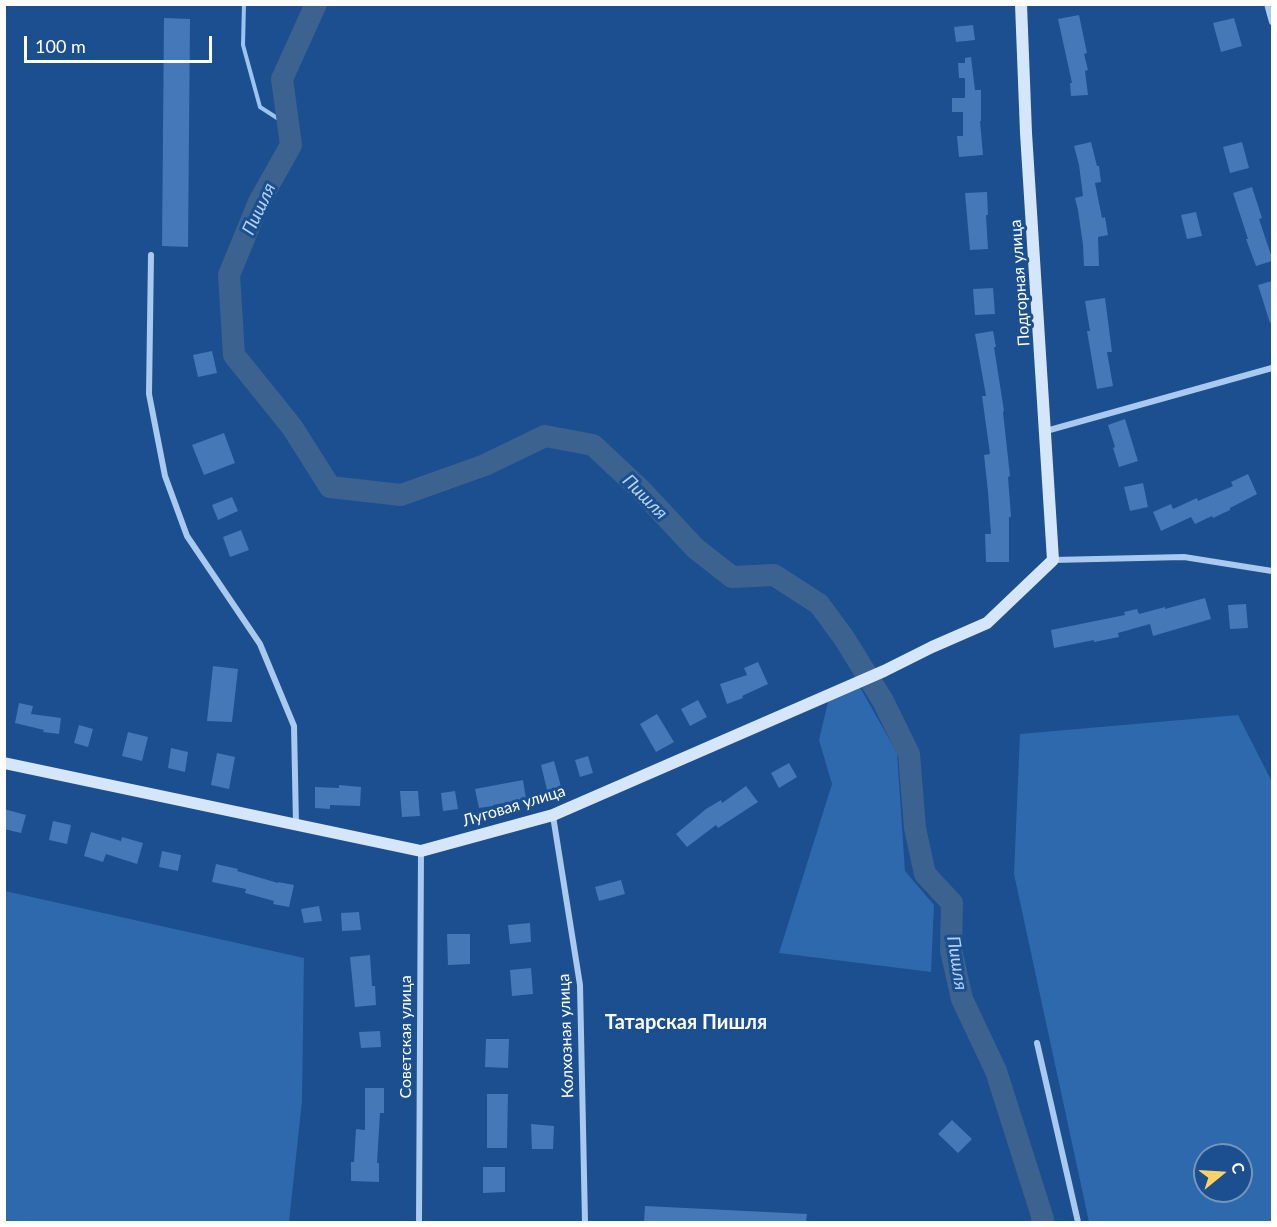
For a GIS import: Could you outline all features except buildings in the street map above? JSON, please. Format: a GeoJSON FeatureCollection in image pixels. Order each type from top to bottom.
{"type":"FeatureCollection","features":[{"type":"Feature","properties":{"kind":"street","name":"Подгорная улица"},"geometry":{"type":"LineString","coordinates":[[1021,4],[1026,133],[1053,560]]}},
{"type":"Feature","properties":{"kind":"street"},"geometry":{"type":"LineString","coordinates":[[1267,4],[1272,22]]}},
{"type":"Feature","properties":{"kind":"street"},"geometry":{"type":"LineString","coordinates":[[151,255],[149,394],[165,476],[187,536],[260,644],[294,726],[296,825]]}},
{"type":"Feature","properties":{"kind":"street"},"geometry":{"type":"LineString","coordinates":[[1046,430],[1272,368]]}},
{"type":"Feature","properties":{"kind":"street"},"geometry":{"type":"LineString","coordinates":[[1053,560],[1184,557],[1272,571]]}},
{"type":"Feature","properties":{"kind":"street","name":"Луговая улица"},"geometry":{"type":"LineString","coordinates":[[4,763],[421,851],[553,815],[987,623],[1053,560]]}},
{"type":"Feature","properties":{"kind":"street","name":"Колхозная улица"},"geometry":{"type":"LineString","coordinates":[[553,815],[580,985],[585,1222]]}},
{"type":"Feature","properties":{"kind":"street","name":"Советская улица"},"geometry":{"type":"LineString","coordinates":[[419,1222],[421,851]]}},
{"type":"Feature","properties":{"kind":"street"},"geometry":{"type":"LineString","coordinates":[[1036,1043],[1078,1222]]}},
{"type":"Feature","properties":{"kind":"shaded area"},"geometry":{"type":"Polygon","coordinates":[[[857,682],[897,753],[905,871],[934,905],[931,972],[779,953],[832,784],[819,740],[828,702],[857,682]]]}},
{"type":"Feature","properties":{"kind":"shaded area"},"geometry":{"type":"Polygon","coordinates":[[[1238,715],[1272,782],[1272,1222],[1089,1222],[1014,874],[1020,734],[1238,715]]]}},
{"type":"Feature","properties":{"kind":"shaded area"},"geometry":{"type":"Polygon","coordinates":[[[5,891],[304,958],[302,1101],[289,1222],[5,1222],[5,891]]]}},
{"type":"Feature","properties":{"kind":"waterway"},"geometry":{"type":"LineString","coordinates":[[244,4],[243,45],[260,107],[288,125]]}},
{"type":"Feature","properties":{"kind":"waterway","name":"Пишля"},"geometry":{"type":"LineString","coordinates":[[316,4],[282,79],[291,145],[259,202],[229,275],[234,355],[292,427],[330,487],[401,495],[485,465],[545,436],[593,445],[641,490],[695,548],[732,577],[774,575],[819,604],[844,638],[883,701],[909,754],[915,828],[925,874],[952,903],[951,950],[962,999],[996,1071],[1043,1219],[1042,1222]]}},
{"type":"Feature","properties":{"kind":"district","name":"Татарская Пишля"},"geometry":{"type":"Point","coordinates":[686,1023]}}]}
